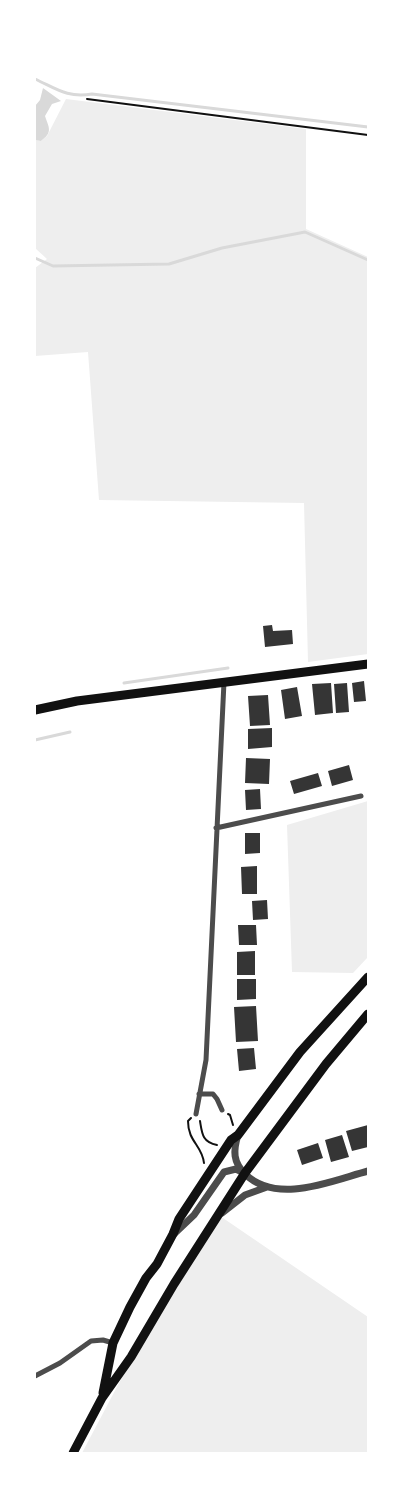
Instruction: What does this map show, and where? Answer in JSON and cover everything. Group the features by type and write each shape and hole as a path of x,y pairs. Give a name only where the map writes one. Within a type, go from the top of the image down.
{"main road":[{"path":"35,710 78,701 368,664"},
{"path":"102,1398 113,1343 146,1278 157,1264 173,1234 178,1220 234,1134 300,1052 368,977"},
{"path":"73,1453 102,1398 131,1357 174,1284 245,1173 326,1064 368,1014"}],"street":[{"path":"196,1114 206,1060 224,682"},
{"path":"216,828 360,796"},
{"path":"199,1094 213,1094 218,1099 222,1110"},
{"path":"234,1134 234,1151 238,1166 253,1180 267,1187 294,1189 368,1171"},
{"path":"173,1234 194,1216 224,1172 236,1169 245,1173"},
{"path":"213,1222 245,1195 267,1187"},
{"path":"35,1376 60,1363 91,1341 103,1340 113,1343"}],"path":[{"path":"87,99 368,135"},
{"path":"204,1180 202,1156 191,1139 188,1128 189,1120 196,1114 201,1123 202,1135 209,1142 219,1145 234,1134 230,1115 222,1110"}],"shaded area":[{"path":"43,88 61,101 52,104 45,116 49,132 41,141 35,140 35,106 40,100"},
{"path":"66,99 306,129 306,229 368,257 368,654 308,662 304,503 99,500 88,352 35,356 35,268 47,259 35,248 35,140 41,141 47,136"},
{"path":"368,801 368,957 353,973 292,972 287,825"},
{"path":"220,1216 368,1317 368,1453 82,1453 119,1383"}],"building":[{"path":"272,625 273,631 292,630 293,644 265,647 263,626"},
{"path":"364,681 366,701 354,702 352,683"},
{"path":"331,683 333,713 315,715 312,684"},
{"path":"347,683 349,712 336,713 334,684"},
{"path":"297,687 302,716 285,719 281,690"},
{"path":"268,695 270,725 250,726 248,696"},
{"path":"272,728 272,747 248,749 248,729"},
{"path":"246,758 270,759 269,784 245,783"},
{"path":"349,765 353,780 332,786 328,771"},
{"path":"318,773 322,786 294,794 290,781"},
{"path":"260,789 261,809 246,810 245,790"},
{"path":"245,833 260,833 260,853 245,854"},
{"path":"257,866 257,894 242,894 241,867"},
{"path":"267,900 268,919 253,920 252,901"},
{"path":"238,925 256,925 257,945 239,945"},
{"path":"255,951 255,975 237,975 237,952"},
{"path":"237,979 256,979 256,999 237,1000"},
{"path":"256,1006 258,1041 236,1042 234,1007"},
{"path":"254,1048 256,1069 239,1071 237,1049"},
{"path":"368,1125 368,1147 352,1151 346,1131"},
{"path":"342,1135 349,1157 331,1162 325,1140"},
{"path":"318,1143 323,1158 302,1165 297,1150"}],"waterway":[{"path":"35,79 69,94 92,94 368,127"},
{"path":"35,258 53,266 169,264 222,248 305,232 368,260"},
{"path":"124,683 228,668"},
{"path":"35,740 70,732"}]}
